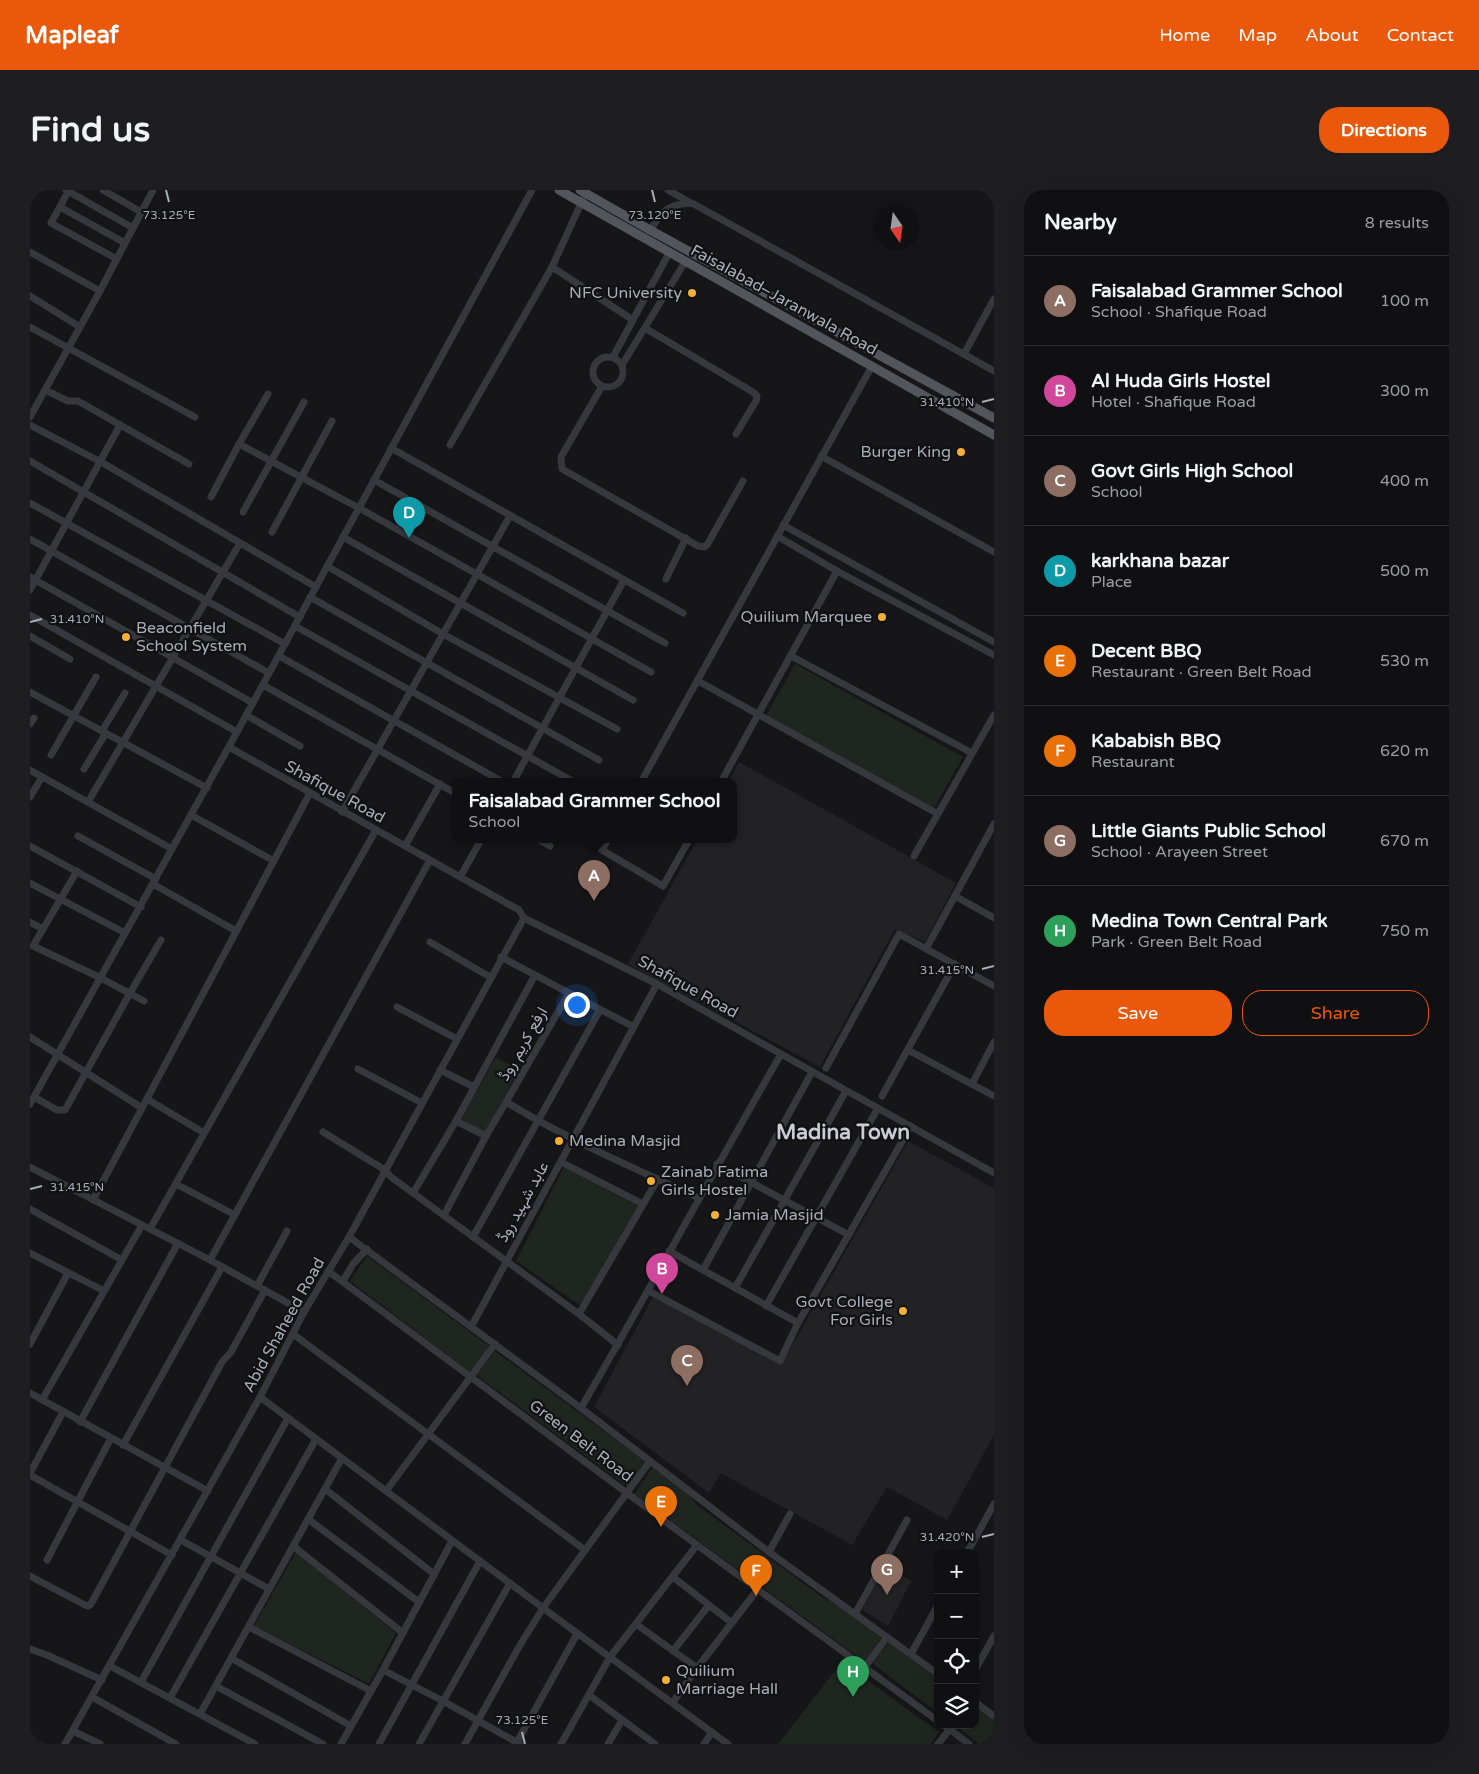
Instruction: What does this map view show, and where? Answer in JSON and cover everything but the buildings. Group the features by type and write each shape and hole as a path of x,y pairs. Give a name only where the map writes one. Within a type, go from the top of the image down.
{"main road":[{"name":"Faisalabad–Jaranwala Road","path":"559,190 994,434"},
{"name":"Faisalabad–Jaranwala Road","path":"585,191 650,230 994,418"},
{"path":"974,423 994,431"}],"street":[{"path":"117,259 51,223 68,190 133,228"},
{"path":"103,190 141,212"},
{"path":"30,417 33,406 45,390 100,291 153,190"},
{"path":"162,940 130,993 66,1110 58,1110 32,1100 99,977 141,907 229,748 532,190"},
{"path":"668,190 994,371"},
{"path":"988,190 994,193"},
{"path":"450,445 552,267 585,191"},
{"path":"650,230 663,211 677,204 692,203"},
{"path":"60,206 125,243"},
{"path":"30,252 100,291"},
{"path":"614,357 669,253"},
{"path":"622,365 685,262"},
{"path":"552,267 633,320"},
{"path":"30,296 80,327"},
{"path":"964,354 994,298"},
{"path":"30,327 195,417"},
{"path":"645,328 757,396 756,401 736,434"},
{"path":"606,356 614,357 622,365 624,372 622,379 617,385 602,386 596,381 593,374 594,366 598,360 606,356"},
{"path":"643,778 872,366"},
{"path":"602,386 561,457 562,469 698,546 704,547 707,545 743,481"},
{"path":"45,390 68,401 78,402 189,464"},
{"path":"211,497 268,394"},
{"path":"243,512 304,402"},
{"path":"272,532 332,421"},
{"path":"30,425 101,462 316,587"},
{"path":"30,590 33,578 52,551 120,425"},
{"path":"239,444 359,508 651,672"},
{"path":"391,448 683,613"},
{"path":"821,456 994,552"},
{"path":"30,461 300,617"},
{"path":"374,480 666,643"},
{"path":"30,503 285,644"},
{"path":"342,812 510,516"},
{"path":"783,525 994,642"},
{"path":"777,536 837,571 994,655"},
{"path":"343,537 633,700"},
{"path":"666,579 686,538"},
{"path":"30,539 269,673"},
{"path":"88,802 240,543"},
{"path":"328,566 443,634 617,729"},
{"path":"723,778 837,571"},
{"path":"33,578 253,703"},
{"path":"515,778 624,580"},
{"path":"310,597 599,760"},
{"path":"30,615 237,732"},
{"path":"295,626 567,778"},
{"path":"30,636 70,659"},
{"path":"278,656 497,778"},
{"path":"791,656 972,753"},
{"path":"51,755 96,678"},
{"path":"698,681 938,814"},
{"path":"263,685 452,791"},
{"path":"30,692 206,788"},
{"path":"84,769 125,693"},
{"path":"246,715 300,746"},
{"path":"914,856 994,715"},
{"name":"Shafique Road","path":"229,748 519,910 524,918 657,984 994,1173"},
{"path":"30,770 172,849"},
{"path":"30,797 42,777"},
{"path":"405,846 440,784"},
{"path":"94,1200 310,794"},
{"path":"191,815 274,861"},
{"path":"926,949 994,824"},
{"path":"150,1229 376,830"},
{"path":"78,836 236,931"},
{"path":"460,877 479,843"},
{"path":"544,843 550,846"},
{"path":"606,843 602,850 663,886 687,843"},
{"path":"30,846 141,907"},
{"path":"210,1260 430,860"},
{"path":"76,871 31,949 99,977 144,1001"},
{"path":"30,883 125,933"},
{"path":"956,896 994,918"},
{"name":"Abid Shaheed Road","path":"65,1744 181,1540 260,1397 304,1312 349,1237 524,918"},
{"path":"30,922 43,929"},
{"path":"826,1068 898,934 994,986"},
{"path":"430,942 490,977"},
{"path":"501,957 634,1027"},
{"path":"882,1096 954,964"},
{"path":"413,1193 456,1121 535,975"},
{"name":"عابد شہید روڈ","path":"471,1327 657,984"},
{"name":"ارفع کریم روڈ","path":"569,993 506,1102 574,1140 699,1198"},
{"path":"396,1006 457,1039"},
{"path":"473,1237 600,1010"},
{"path":"30,1037 142,1108"},
{"path":"972,1084 994,1042"},
{"path":"908,1050 994,1096"},
{"path":"581,1408 649,1291 669,1251 780,1054"},
{"path":"358,1069 422,1103"},
{"path":"440,1070 474,1087"},
{"path":"702,1270 812,1072"},
{"path":"735,1288 846,1091"},
{"path":"147,1099 204,1133"},
{"path":"444,1215 506,1102"},
{"path":"766,1306 878,1108"},
{"path":"456,1121 486,1136"},
{"path":"649,1291 780,1361 798,1323 911,1126"},
{"path":"323,1132 385,1170 413,1193 579,1314 618,1345"},
{"path":"561,1162 643,1204"},
{"path":"718,1164 849,1235"},
{"path":"30,1167 178,1243 304,1312"},
{"path":"579,1314 658,1179"},
{"path":"176,1184 235,1215"},
{"path":"30,1209 122,1260"},
{"path":"42,1400 142,1225"},
{"path":"257,1286 287,1231"},
{"name":"Green Belt Road","path":"349,1237 581,1408 769,1552 934,1671"},
{"path":"80,1422 178,1243"},
{"path":"343,1281 353,1264 367,1249"},
{"path":"669,1251 798,1323"},
{"path":"30,1254 104,1291"},
{"path":"123,1445 222,1267"},
{"name":"Green Belt Road","path":"328,1271 697,1545 934,1717"},
{"path":"30,1344 68,1273"},
{"path":"30,1576 88,1606 222,1362 231,1352 265,1290"},
{"path":"293,1334 585,1550"},
{"path":"386,1491 495,1344"},
{"path":"30,1393 80,1422 208,1490"},
{"path":"260,1397 577,1634 673,1702 728,1744"},
{"path":"62,1412 30,1474 172,1555"},
{"path":"141,1682 288,1418"},
{"path":"47,1560 111,1438"},
{"path":"170,1698 316,1439"},
{"path":"200,1714 342,1458"},
{"path":"465,1744 520,1645 543,1608 650,1461"},
{"path":"325,1489 434,1574"},
{"path":"969,1549 994,1504"},
{"path":"769,1552 790,1514"},
{"path":"308,1519 419,1602"},
{"path":"854,1614 907,1520"},
{"path":"181,1540 270,1589"},
{"path":"341,1744 383,1670 452,1540"},
{"path":"561,1744 610,1657 697,1545"},
{"path":"293,1546 403,1633"},
{"path":"379,1744 480,1561"},
{"path":"673,1577 732,1623"},
{"path":"419,1744 510,1583"},
{"path":"673,1702 758,1589"},
{"path":"673,1651 709,1605"},
{"path":"911,1654 934,1613"},
{"path":"636,1624 697,1668"},
{"path":"249,1626 371,1691"},
{"path":"383,1670 518,1743 577,1634"},
{"path":"865,1667 887,1637"},
{"path":"979,1663 993,1639"},
{"path":"30,1649 102,1680"},
{"path":"231,1658 351,1726"},
{"path":"110,1666 255,1744"},
{"path":"216,1686 324,1744"},
{"path":"589,1695 655,1744"},
{"path":"92,1697 176,1744"},
{"path":"979,1705 994,1716"},
{"path":"608,1744 622,1720"},
{"path":"938,1744 946,1729"},
{"path":"950,1729 969,1744"},
{"path":"73,1731 100,1744"},
{"path":"704,1744 712,1732"}],"shaded area":[{"path":"795,664 963,757 934,808 766,716"},
{"path":"739,762 956,883 925,942 895,929 820,1067 628,964 695,843 737,843 737,778 730,778"},
{"path":"496,1057 519,1070 485,1132 460,1119"},
{"name":"Govt College For Girls","path":"908,1141 994,1188 994,1435 947,1520 887,1487 852,1545 721,1473 709,1493 594,1407 653,1297 781,1365"},
{"path":"564,1167 639,1206 581,1306 516,1261"},
{"path":"367,1256 489,1346 470,1372 350,1281"},
{"path":"495,1351 645,1461 628,1487 476,1375"},
{"path":"653,1467 689,1494 697,1505 822,1597 840,1605 882,1637 865,1662 634,1494"},
{"path":"296,1552 396,1633 369,1684 254,1626"},
{"path":"886,1565 911,1581 888,1626 862,1610"},
{"path":"888,1642 934,1675 934,1710 872,1663"},
{"path":"842,1662 939,1732 931,1744 778,1744"},
{"path":"979,1709 994,1720 994,1744 979,1744 960,1729 979,1729"}],"place":[{"name":"NFC University","path":"692,293"},
{"name":"Burger King","path":"961,452"},
{"name":"karkhana bazar","path":"409,538"},
{"name":"Quilium Marquee","path":"882,617"},
{"name":"Beaconfield School System","path":"126,637"},
{"name":"Faisalabad Grammer School","path":"594,901"},
{"name":"Medina Masjid","path":"559,1141"},
{"name":"Zainab Fatima Girls Hostel","path":"651,1181"},
{"name":"Jamia Masjid","path":"715,1215"},
{"name":"Al Huda Girls Hostel","path":"662,1294"},
{"name":"Govt College For Girls","path":"903,1311"},
{"name":"Govt Girls High School","path":"687,1386"},
{"name":"Decent BBQ","path":"661,1527"},
{"name":"Little Giants Public School","path":"887,1595"},
{"name":"Kababish BBQ","path":"756,1596"},
{"name":"Quilium Marriage Hall","path":"666,1680"},
{"name":"Medina Town Central Park","path":"853,1697"}],"district":[{"name":"Madina Town","path":"843,1132"}]}
